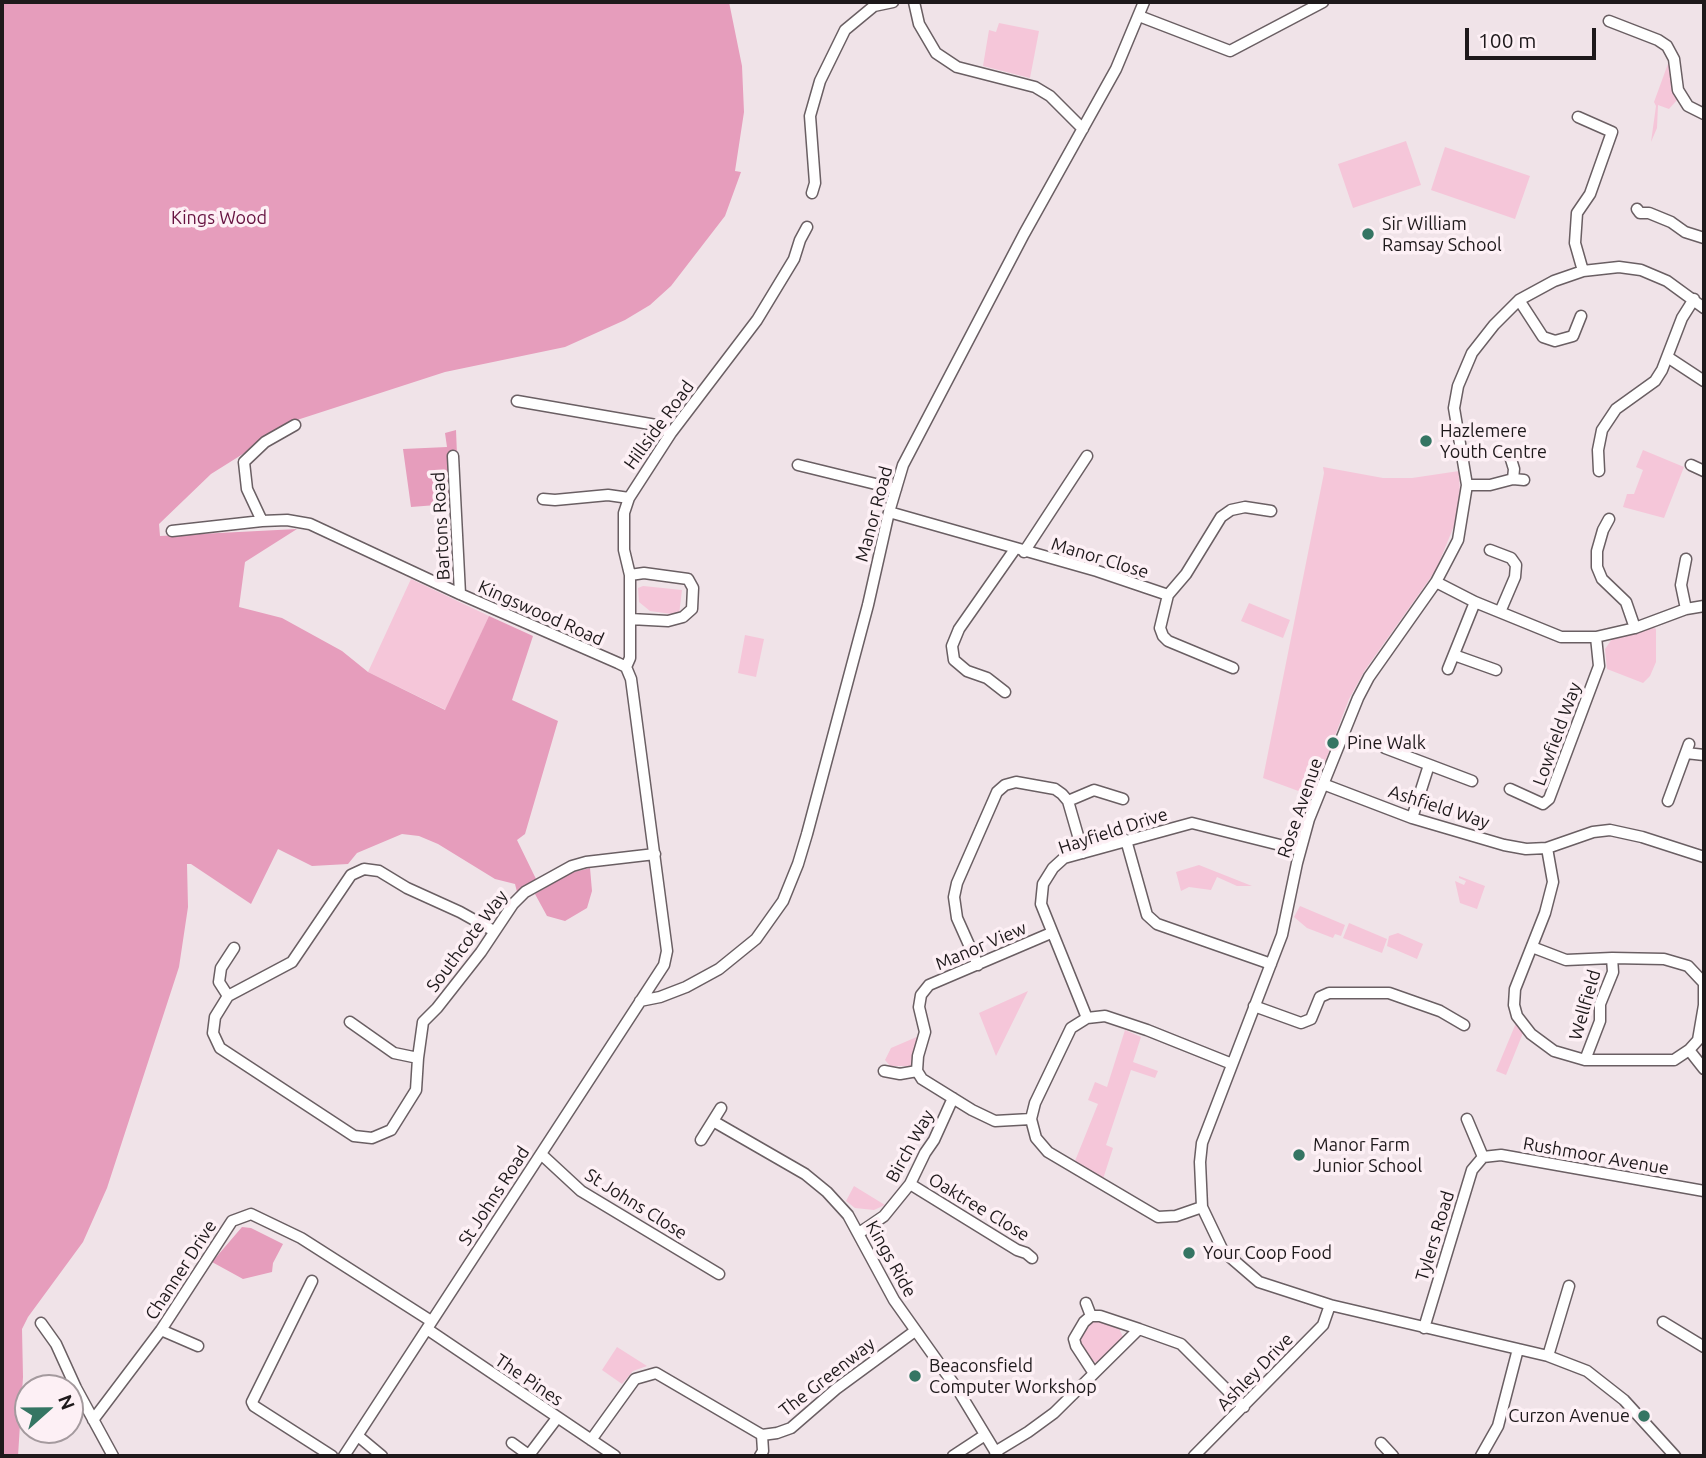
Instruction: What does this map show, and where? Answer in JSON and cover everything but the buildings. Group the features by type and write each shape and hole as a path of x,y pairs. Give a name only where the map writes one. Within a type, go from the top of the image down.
{"street":[{"path":"812,193 815,183 810,116 820,81 845,30 874,6 893,2"},
{"path":"914,2 919,24 936,53 957,67 1035,87 1050,96 1083,129"},
{"name":"Manor Road","path":"640,1001 686,987 719,969 756,939 783,901 798,864 821,783 903,465 1024,234 1116,69 1144,2"},
{"path":"1139,16 1230,51 1323,2"},
{"path":"1609,21 1667,46 1674,59 1678,90 1688,106 1704,114"},
{"path":"1578,117 1612,132 1590,194 1577,213 1575,243 1583,271"},
{"path":"1637,209 1640,213 1649,213 1671,222 1685,232 1704,238"},
{"name":"Hillside Road","path":"626,667 630,658 630,575 624,550 624,513 629,498 671,433 757,320 794,259 807,227"},
{"name":"Rose Avenue","path":"1518,1349 1330,1305 1259,1282 1223,1251 1202,1207 1202,1143 1282,935 1309,819 1358,698 1369,677 1436,582 1458,540 1466,485 1454,408 1458,386 1472,353 1494,324 1520,300 1554,281 1583,271 1619,267 1641,270 1667,281 1704,308"},
{"path":"1599,471 1598,450 1602,430 1616,409 1654,381 1669,358 1682,318 1694,299"},
{"path":"1520,300 1543,337 1555,341 1573,336 1581,316"},
{"path":"1669,358 1704,381"},
{"path":"517,401 656,425 671,433"},
{"path":"262,522 247,489 244,462 265,442 295,425"},
{"path":"1466,485 1490,485 1519,479 1510,456 1500,449"},
{"name":"Bartons Road","path":"453,456 460,594"},
{"name":"Manor Close","path":"1005,692 987,678 967,671 954,660 952,646 959,629 1087,456"},
{"path":"798,465 896,489"},
{"path":"1690,465 1704,471"},
{"path":"543,499 608,495 629,498"},
{"name":"Manor Close","path":"1233,668 1168,641 1163,636 1160,628 1168,594 1186,574 1221,517 1231,510 1245,507 1271,511"},
{"name":"Manor Close","path":"889,512 1168,594"},
{"name":"Kingswood Road","path":"172,531 287,520 310,524 626,667"},
{"path":"1609,520 1597,551 1597,567 1602,579 1626,602 1635,628"},
{"path":"1490,550 1511,558 1516,565 1515,577 1500,612"},
{"path":"1686,559 1681,585 1686,609"},
{"path":"630,575 644,573 688,579 694,588 692,609 683,617 668,621 630,619"},
{"path":"1436,582 1475,602 1561,637 1596,637 1635,628 1686,609 1704,606"},
{"path":"1448,669 1475,602"},
{"name":"Lowfield Way","path":"1510,789 1543,804 1549,799 1599,666 1596,637"},
{"path":"1454,656 1496,670"},
{"path":"626,667 631,679 655,854"},
{"path":"1385,748 1472,781"},
{"path":"1668,800 1687,749 1704,755"},
{"path":"1412,818 1429,765"},
{"path":"978,965 957,918 954,898 957,883 997,792 1005,785 1016,782 1055,789 1068,801 1083,853"},
{"name":"Ashfield Way","path":"1323,784 1412,818 1504,845 1526,849 1547,848"},
{"path":"1068,801 1094,790 1123,799"},
{"name":"Hayfield Drive","path":"1087,1018 1041,904 1043,884 1053,868 1064,858 1192,823 1300,850"},
{"path":"1547,848 1593,832 1610,830 1642,837 1704,857"},
{"path":"1126,840 1147,915 1157,924 1271,964"},
{"name":"Wellfield","path":"1532,947 1566,960 1664,959 1688,966 1704,983 1704,1005 1698,1040 1674,1060 1586,1060 1554,1051 1526,1030 1514,1005 1516,982 1532,947 1553,882 1547,848"},
{"name":"St Johns Road","path":"344,1456 664,965 667,951 655,854"},
{"name":"Southcote Way","path":"228,996 215,1017 213,1033 220,1048 354,1136 372,1138 391,1130 416,1090 423,1023 481,952 513,904 525,892 572,866 655,854"},
{"path":"234,948 221,968 219,982 228,996 292,962 351,875 364,869 379,871 407,888 494,931"},
{"name":"Manor View","path":"917,1071 925,1032 919,1007 921,995 929,985 1051,933"},
{"name":"Wellfield","path":"1586,1060 1600,1021 1600,1004 1613,972 1612,958"},
{"path":"1254,1006 1301,1023 1311,1018 1320,997 1329,993 1389,993 1440,1011 1464,1025"},
{"path":"1202,1207 1176,1216 1158,1217 1048,1152 1035,1138 1031,1119 1035,1103 1071,1028 1087,1018 1105,1016 1232,1064"},
{"path":"350,1022 394,1053 418,1058"},
{"path":"1689,1050 1704,1069"},
{"path":"884,1071 900,1074 917,1071 922,1079 995,1121 1031,1119"},
{"name":"Birch Way","path":"859,1233 884,1216 910,1184 953,1098"},
{"path":"701,1140 721,1108"},
{"path":"1467,1119 1483,1157"},
{"name":"Kings Ride","path":"713,1121 806,1174 848,1215 894,1300 958,1390 996,1454"},
{"name":"St Johns Close","path":"541,1154 581,1191 719,1274"},
{"name":"Rushmoor Avenue","path":"1483,1157 1502,1155 1704,1191"},
{"name":"Tylers Road","path":"1424,1328 1472,1170 1483,1157"},
{"name":"Oaktree Close","path":"910,1184 1032,1258"},
{"name":"Channer Drive","path":"93,1420 161,1330 232,1221 251,1214 301,1238 429,1325"},
{"path":"312,1281 252,1402 254,1406 332,1456"},
{"path":"1548,1356 1569,1286"},
{"path":"1086,1303 1091,1316"},
{"name":"Ashley Drive","path":"1194,1456 1324,1325 1330,1305"},
{"path":"1093,1372 1074,1339 1084,1322 1091,1316 1100,1316 1181,1344 1244,1407"},
{"path":"1663,1322 1704,1347"},
{"path":"41,1323 56,1344 113,1456"},
{"name":"The Pines","path":"429,1325 557,1418 615,1456"},
{"path":"996,1454 1054,1413 1139,1329"},
{"path":"161,1330 198,1346"},
{"name":"The Greenway","path":"762,1434 791,1428 836,1389 915,1331"},
{"path":"1481,1456 1498,1426 1518,1349 1548,1356 1587,1371 1624,1400 1675,1456"},
{"path":"592,1440 635,1379 656,1373 762,1434 763,1451 760,1456"},
{"path":"512,1443 529,1456 557,1418"},
{"path":"953,1456 985,1435"},
{"path":"358,1436 382,1456"},
{"path":"1381,1443 1392,1456"}],"shaded area":[{"path":"999,23 1039,31 1030,78 983,66 989,30 996,32"},
{"path":"1669,61 1677,100 1669,109 1658,105 1657,128 1651,142 1656,106 1654,102"},
{"path":"1406,141 1421,185 1353,208 1338,164"},
{"path":"1445,147 1530,176 1515,219 1431,190"},
{"path":"1643,450 1684,467 1664,518 1623,507 1627,494 1634,494 1643,470 1636,467"},
{"path":"1323,467 1383,478 1412,478 1459,471 1460,494 1456,521 1436,570 1365,670 1349,699 1312,796 1263,778 1324,473"},
{"path":"411,579 489,616 446,710 368,672"},
{"path":"643,586 682,590 679,615 650,611 639,602 638,588"},
{"path":"1249,603 1290,620 1283,638 1241,621"},
{"path":"1653,627 1656,629 1656,662 1650,676 1643,683 1607,669 1605,649 1612,639"},
{"path":"745,635 764,639 756,677 738,673"},
{"path":"1199,865 1252,886 1237,886 1217,877 1211,890 1189,887 1181,891 1176,872"},
{"path":"1459,876 1485,886 1477,909 1460,903 1455,881 1464,885 1466,881"},
{"path":"1300,906 1345,925 1341,936 1335,934 1333,938 1307,928 1294,917"},
{"path":"1349,923 1387,939 1382,953 1343,938"},
{"path":"1398,933 1423,944 1417,959 1387,946 1389,936"},
{"path":"1028,991 996,1056 979,1013"},
{"path":"1516,1023 1523,1033 1506,1075 1496,1071"},
{"path":"1125,1030 1141,1037 1133,1062 1158,1071 1155,1078 1131,1070 1106,1145 1113,1148 1103,1179 1075,1161 1098,1104 1088,1100 1095,1082 1107,1087"},
{"path":"919,1036 912,1066 890,1066 885,1060 891,1048"},
{"path":"854,1186 885,1205 874,1210 855,1208 846,1201"},
{"path":"1099,1319 1118,1326 1123,1337 1098,1363 1090,1361 1078,1344 1079,1336 1087,1323"},
{"path":"617,1347 647,1366 633,1371 622,1384 602,1370"}],"green space":[{"name":"Kings Wood","path":"2,2 729,2 742,66 744,112 735,171 741,172 725,216 671,286 650,305 625,320 565,347 445,372 297,420 211,474 159,524 160,536 297,529 245,562 239,607 282,618 342,651 368,672 445,710 489,616 533,636 512,700 558,721 525,834 517,840 536,879 517,892 515,884 495,879 438,844 419,836 402,834 357,853 348,864 312,866 278,849 251,904 191,864 187,864 188,907 179,967 107,1188 83,1242 22,1329 23,1374 14,1374 14,1444 19,1444 18,1456 2,1456"},
{"path":"456,430 458,480 449,483 449,504 411,507 403,449 447,447 445,433"},
{"path":"590,868 592,891 587,908 565,921 547,916 535,894 570,873"},
{"path":"242,1227 251,1228 283,1244 273,1263 272,1272 243,1279 212,1262"}],"place":[{"name":"Sir William Ramsay School","path":"1368,234"},
{"name":"Hazlemere Youth Centre","path":"1426,441"},
{"name":"Pine Walk","path":"1333,743"},
{"name":"Manor Farm Junior School","path":"1299,1155"},
{"name":"Your Coop Food","path":"1189,1253"},
{"name":"Beaconsfield Computer Workshop","path":"915,1376"},
{"name":"Curzon Avenue","path":"1644,1416"}]}
